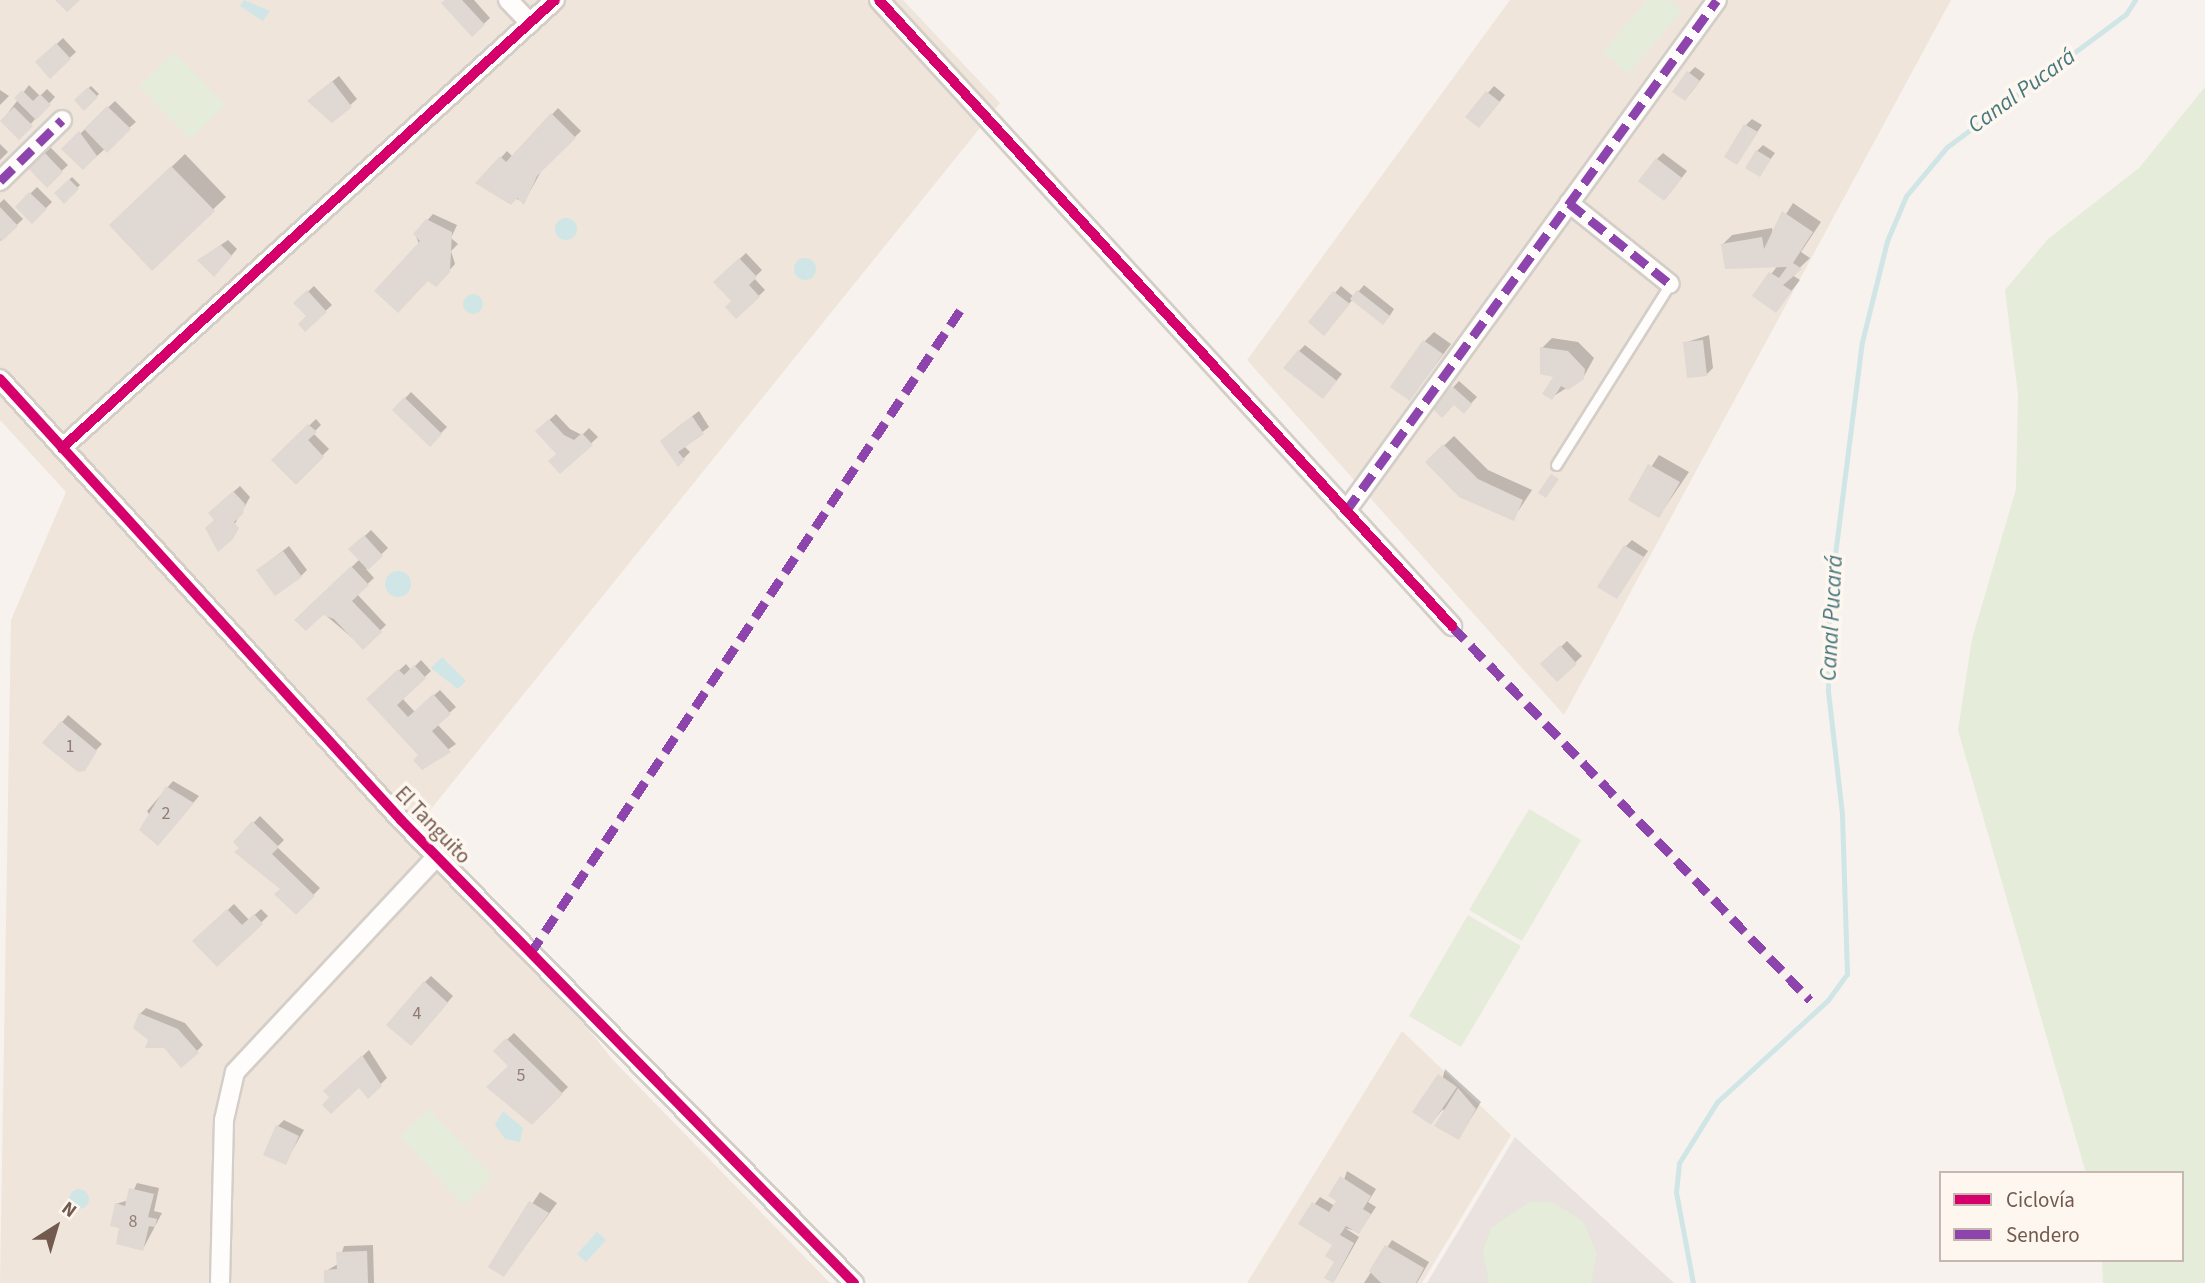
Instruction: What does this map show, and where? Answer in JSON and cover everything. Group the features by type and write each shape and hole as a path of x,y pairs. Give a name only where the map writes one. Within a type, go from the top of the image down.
{"street":[{"path":"508,0 530,23"},
{"path":"62,448 555,0"},
{"path":"879,0 1452,626"},
{"path":"1346,511 1717,0"},
{"path":"0,181 62,120"},
{"path":"1569,203 1671,284"},
{"name":"El Tanguito","path":"0,379 436,857 854,1283"},
{"path":"220,1283 224,1119 235,1072 436,857"}],"lane":[{"path":"1556,465 1671,284"}],"shaded area":[{"path":"0,0 903,0 1000,103 423,819 612,1059 830,1283 0,1283 11,620 66,492 0,420"},
{"path":"244,0 270,11 263,21 240,6"},
{"path":"1510,0 1951,0 1564,715 1247,360"},
{"path":"566,218 576,225 577,229 570,239 566,240 556,233 555,229 562,219"},
{"path":"805,258 813,261 816,269 813,277 805,280 797,277 794,269 797,261"},
{"path":"473,294 480,297 483,304 480,311 473,314 466,311 463,304 466,297"},
{"path":"398,571 407,575 411,584 407,593 398,597 389,593 385,584 389,575"},
{"path":"442,657 466,681 458,689 431,668"},
{"path":"1402,1031 1511,1135 1422,1283 1247,1283"},
{"path":"503,1111 523,1128 520,1142 505,1139 495,1125"},
{"path":"1515,1137 1674,1283 1427,1283"},
{"path":"79,1189 86,1192 89,1199 86,1206 79,1209 72,1206 69,1199 72,1192"},
{"path":"597,1232 606,1240 586,1262 577,1254"}],"green space":[{"path":"1647,0 1670,0 1682,11 1628,74 1603,52"},
{"path":"174,53 225,105 190,139 139,86"},
{"path":"2205,87 2205,1283 2103,1283 2102,1262 2184,1262 2184,1171 2085,1171 1958,730 1972,639 2016,489 2018,395 2005,290 2048,239 2139,168"},
{"path":"1529,809 1581,840 1522,941 1469,910"},
{"path":"1468,915 1521,946 1461,1047 1409,1016"},
{"path":"429,1109 493,1177 463,1205 400,1136"},
{"path":"1529,1202 1553,1202 1583,1221 1597,1253 1591,1283 1489,1283 1483,1251 1491,1228"}],"building":[{"path":"55,0 80,0 67,12"},
{"path":"445,0 462,0 485,25 472,37 441,3"},
{"path":"56,43 71,59 50,79 35,62"},
{"path":"1687,71 1700,81 1685,101 1672,92"},
{"path":"332,81 352,107 332,123 307,101"},
{"path":"88,87 98,97 84,111 74,100"},
{"path":"22,90 33,101 40,94 51,105 36,120 14,98"},
{"path":"1486,91 1500,102 1479,128 1465,117"},
{"path":"107,106 131,129 107,153 84,129"},
{"path":"14,107 33,126 19,140 0,121"},
{"path":"551,113 576,138 537,176 524,205 517,198 511,205 475,183 500,156 506,162"},
{"path":"1744,124 1758,132 1737,165 1724,157"},
{"path":"79,131 97,156 83,170 61,149"},
{"path":"42,150 63,172 47,188 26,166"},
{"path":"1756,150 1771,159 1760,177 1745,168"},
{"path":"1656,158 1682,178 1664,201 1638,181"},
{"path":"171,166 215,211 152,271 109,225"},
{"path":"69,179 79,189 64,204 54,193"},
{"path":"29,192 47,209 32,224 15,207"},
{"path":"0,207 18,226 2,241 0,239"},
{"path":"1782,211 1813,232 1793,263 1802,269 1783,285 1792,291 1776,313 1752,296 1769,272 1779,278 1787,267 1725,269 1721,244 1762,237 1764,249"},
{"path":"426,219 452,232 450,272 436,287 428,281 398,313 374,291 420,241 413,234"},
{"path":"221,245 232,256 214,277 197,260"},
{"path":"739,258 757,277 749,285 760,297 736,319 725,307 731,301 713,282"},
{"path":"307,290 327,312 305,332 298,324 306,316 293,303"},
{"path":"1357,290 1390,316 1383,325 1350,299"},
{"path":"1333,291 1350,304 1324,336 1308,322"},
{"path":"1423,340 1443,354 1410,401 1390,387"},
{"path":"1703,340 1707,376 1687,378 1683,342"},
{"path":"1540,347 1568,351 1585,369 1584,379 1568,390 1561,386 1552,400 1542,394 1553,377 1540,374"},
{"path":"1298,350 1337,381 1323,399 1283,368"},
{"path":"1452,386 1472,404 1464,414 1454,405 1442,418 1432,408"},
{"path":"404,397 442,434 430,447 392,410"},
{"path":"692,416 704,434 678,452 685,460 678,467 660,441"},
{"path":"549,419 564,435 574,440 582,433 593,445 560,474 548,461 556,454 535,431"},
{"path":"308,424 317,432 308,440 324,457 296,485 271,460"},
{"path":"1443,444 1478,479 1523,500 1514,521 1459,497 1425,462"},
{"path":"1648,464 1680,482 1659,518 1628,500"},
{"path":"1551,474 1559,479 1546,498 1538,493"},
{"path":"233,491 245,504 243,514 234,522 239,528 233,539 218,552 205,528 214,520 208,513"},
{"path":"364,535 383,556 368,570 348,549"},
{"path":"1624,545 1644,557 1617,599 1597,587"},
{"path":"283,551 302,577 275,596 256,570"},
{"path":"351,566 369,585 352,601 382,632 363,650 334,619 323,615 306,631 294,620"},
{"path":"1560,645 1577,664 1557,682 1540,664"},
{"path":"414,665 426,678 397,705 408,717 433,694 451,714 432,731 451,752 422,770 413,760 418,755 366,699 398,669 404,675"},
{"path":"61,721 97,751 85,771 78,772 42,743"},
{"path":"166,786 194,803 158,846 139,830"},
{"path":"252,821 279,847 272,854 315,896 296,915 274,894 280,889 234,852 239,848 233,842"},
{"path":"227,909 242,925 254,914 263,924 217,967 192,941"},
{"path":"424,981 448,1003 411,1046 386,1025"},
{"path":"139,1013 178,1029 199,1053 181,1068 164,1048 145,1048 148,1040 133,1028"},
{"path":"506,1038 563,1094 532,1125 486,1087 508,1066 493,1051"},
{"path":"362,1055 382,1086 368,1099 359,1088 331,1114 322,1105 329,1097 323,1091"},
{"path":"1438,1074 1457,1087 1431,1125 1412,1112"},
{"path":"1458,1088 1476,1109 1459,1140 1434,1126"},
{"path":"276,1125 299,1136 286,1165 263,1155"},
{"path":"1340,1176 1371,1196 1363,1209 1371,1214 1359,1234 1346,1226 1340,1235 1354,1243 1333,1283 1324,1278 1334,1262 1325,1256 1332,1245 1298,1224 1312,1202 1329,1212 1336,1201 1328,1196"},
{"path":"129,1188 154,1194 148,1217 157,1219 155,1227 149,1226 143,1251 116,1244 119,1228 110,1226 115,1203 125,1206"},
{"path":"529,1201 549,1213 504,1277 488,1267"},
{"path":"1385,1245 1424,1268 1416,1283 1381,1283 1369,1271"},
{"path":"367,1251 368,1283 324,1283 324,1270 337,1269 336,1252"}],"waterway":[{"name":"Canal Pucará","path":"1693,1283 1676,1192 1679,1163 1717,1102 1828,1000 1847,974 1842,814 1828,692 1829,602 1862,342 1887,241 1906,196 1947,147 2126,14 2135,0"}],"marked path":[{"path":"1346,511 1717,0"},
{"path":"0,181 62,120"},
{"path":"1569,203 1670,284"},
{"path":"530,954 961,309"},
{"path":"1452,626 1810,1000"}],"cycle path":[{"path":"62,448 555,0"},
{"path":"879,0 1452,626"},
{"path":"0,379 401,820 854,1283"}]}
